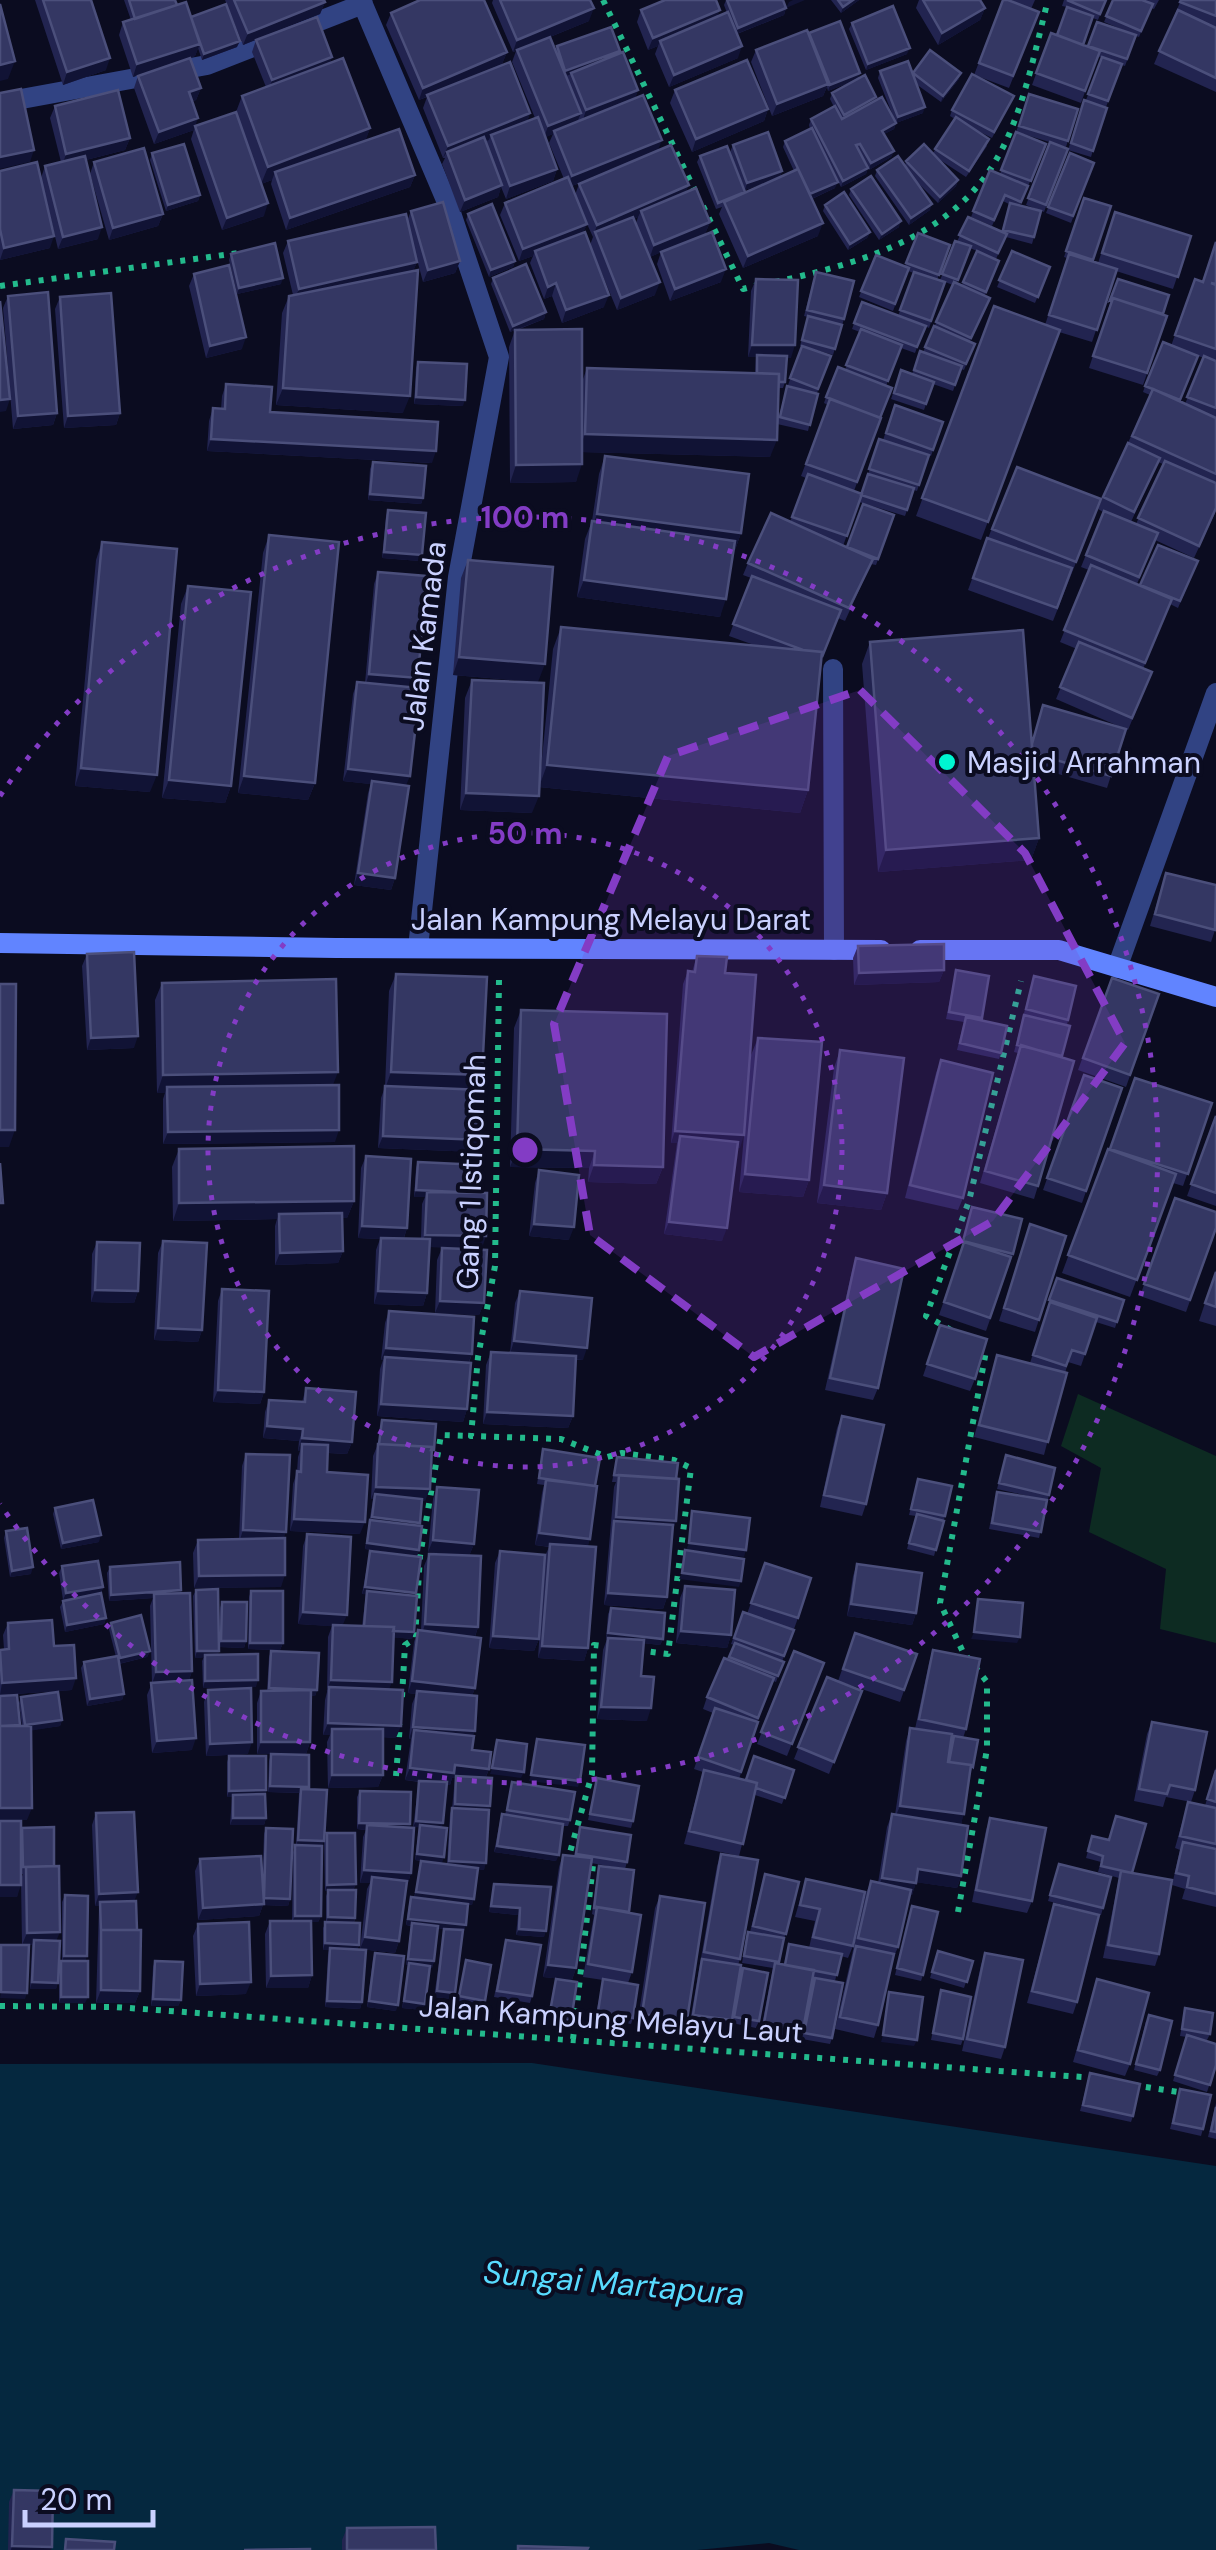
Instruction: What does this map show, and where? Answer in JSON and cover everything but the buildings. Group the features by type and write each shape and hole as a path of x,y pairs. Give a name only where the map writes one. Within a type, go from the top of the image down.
{"main road":[{"name":"Jalan Kampung Melayu Darat","path":"0,943 1059,950 1216,997"}],"street":[{"path":"0,103 208,66 362,2"},
{"name":"Jalan Kamada","path":"362,2 449,207 499,357 458,578 418,948"},
{"path":"832,670 834,950"},
{"path":"1117,968 1216,693"}],"path":[{"path":"604,0 742,289 847,266 900,245 964,201 996,160 1028,80 1048,0"},
{"path":"0,286 242,252"},
{"name":"Gang 1 Istiqomah","path":"471,1436 478,1357 495,1266 499,948"},
{"path":"956,1334 926,1316 969,1200 1028,950"},
{"path":"958,1912 987,1749 987,1682 963,1652 940,1604 986,1351 971,1342"},
{"path":"402,1701 405,1645 415,1638 420,1556 441,1435 561,1439 607,1457 622,1453 674,1460 692,1468 668,1654 631,1649"},
{"path":"574,2039 593,1865 567,1862 592,1774 594,1645 613,1647"},
{"path":"396,1776 400,1720"},
{"name":"Jalan Kampung Melayu Laut","path":"0,2006 115,2007 1071,2074 1108,2080"},
{"path":"1126,2083 1198,2096"}],"highlighted area":[{"path":"860,690 1025,853 1125,1043 993,1221 754,1357 590,1235 554,1024 668,756"}],"green space":[{"path":"1078,1394 1216,1456 1216,1643 1160,1629 1166,1569 1089,1532 1101,1468 1061,1446"}],"water":[{"name":"Sungai Martapura","path":"532,2063 1216,2166 1216,2550 799,2550 769,2543 697,2550 0,2550 0,2064"}],"place":[{"name":"Masjid Arrahman","path":"947,762"}]}
